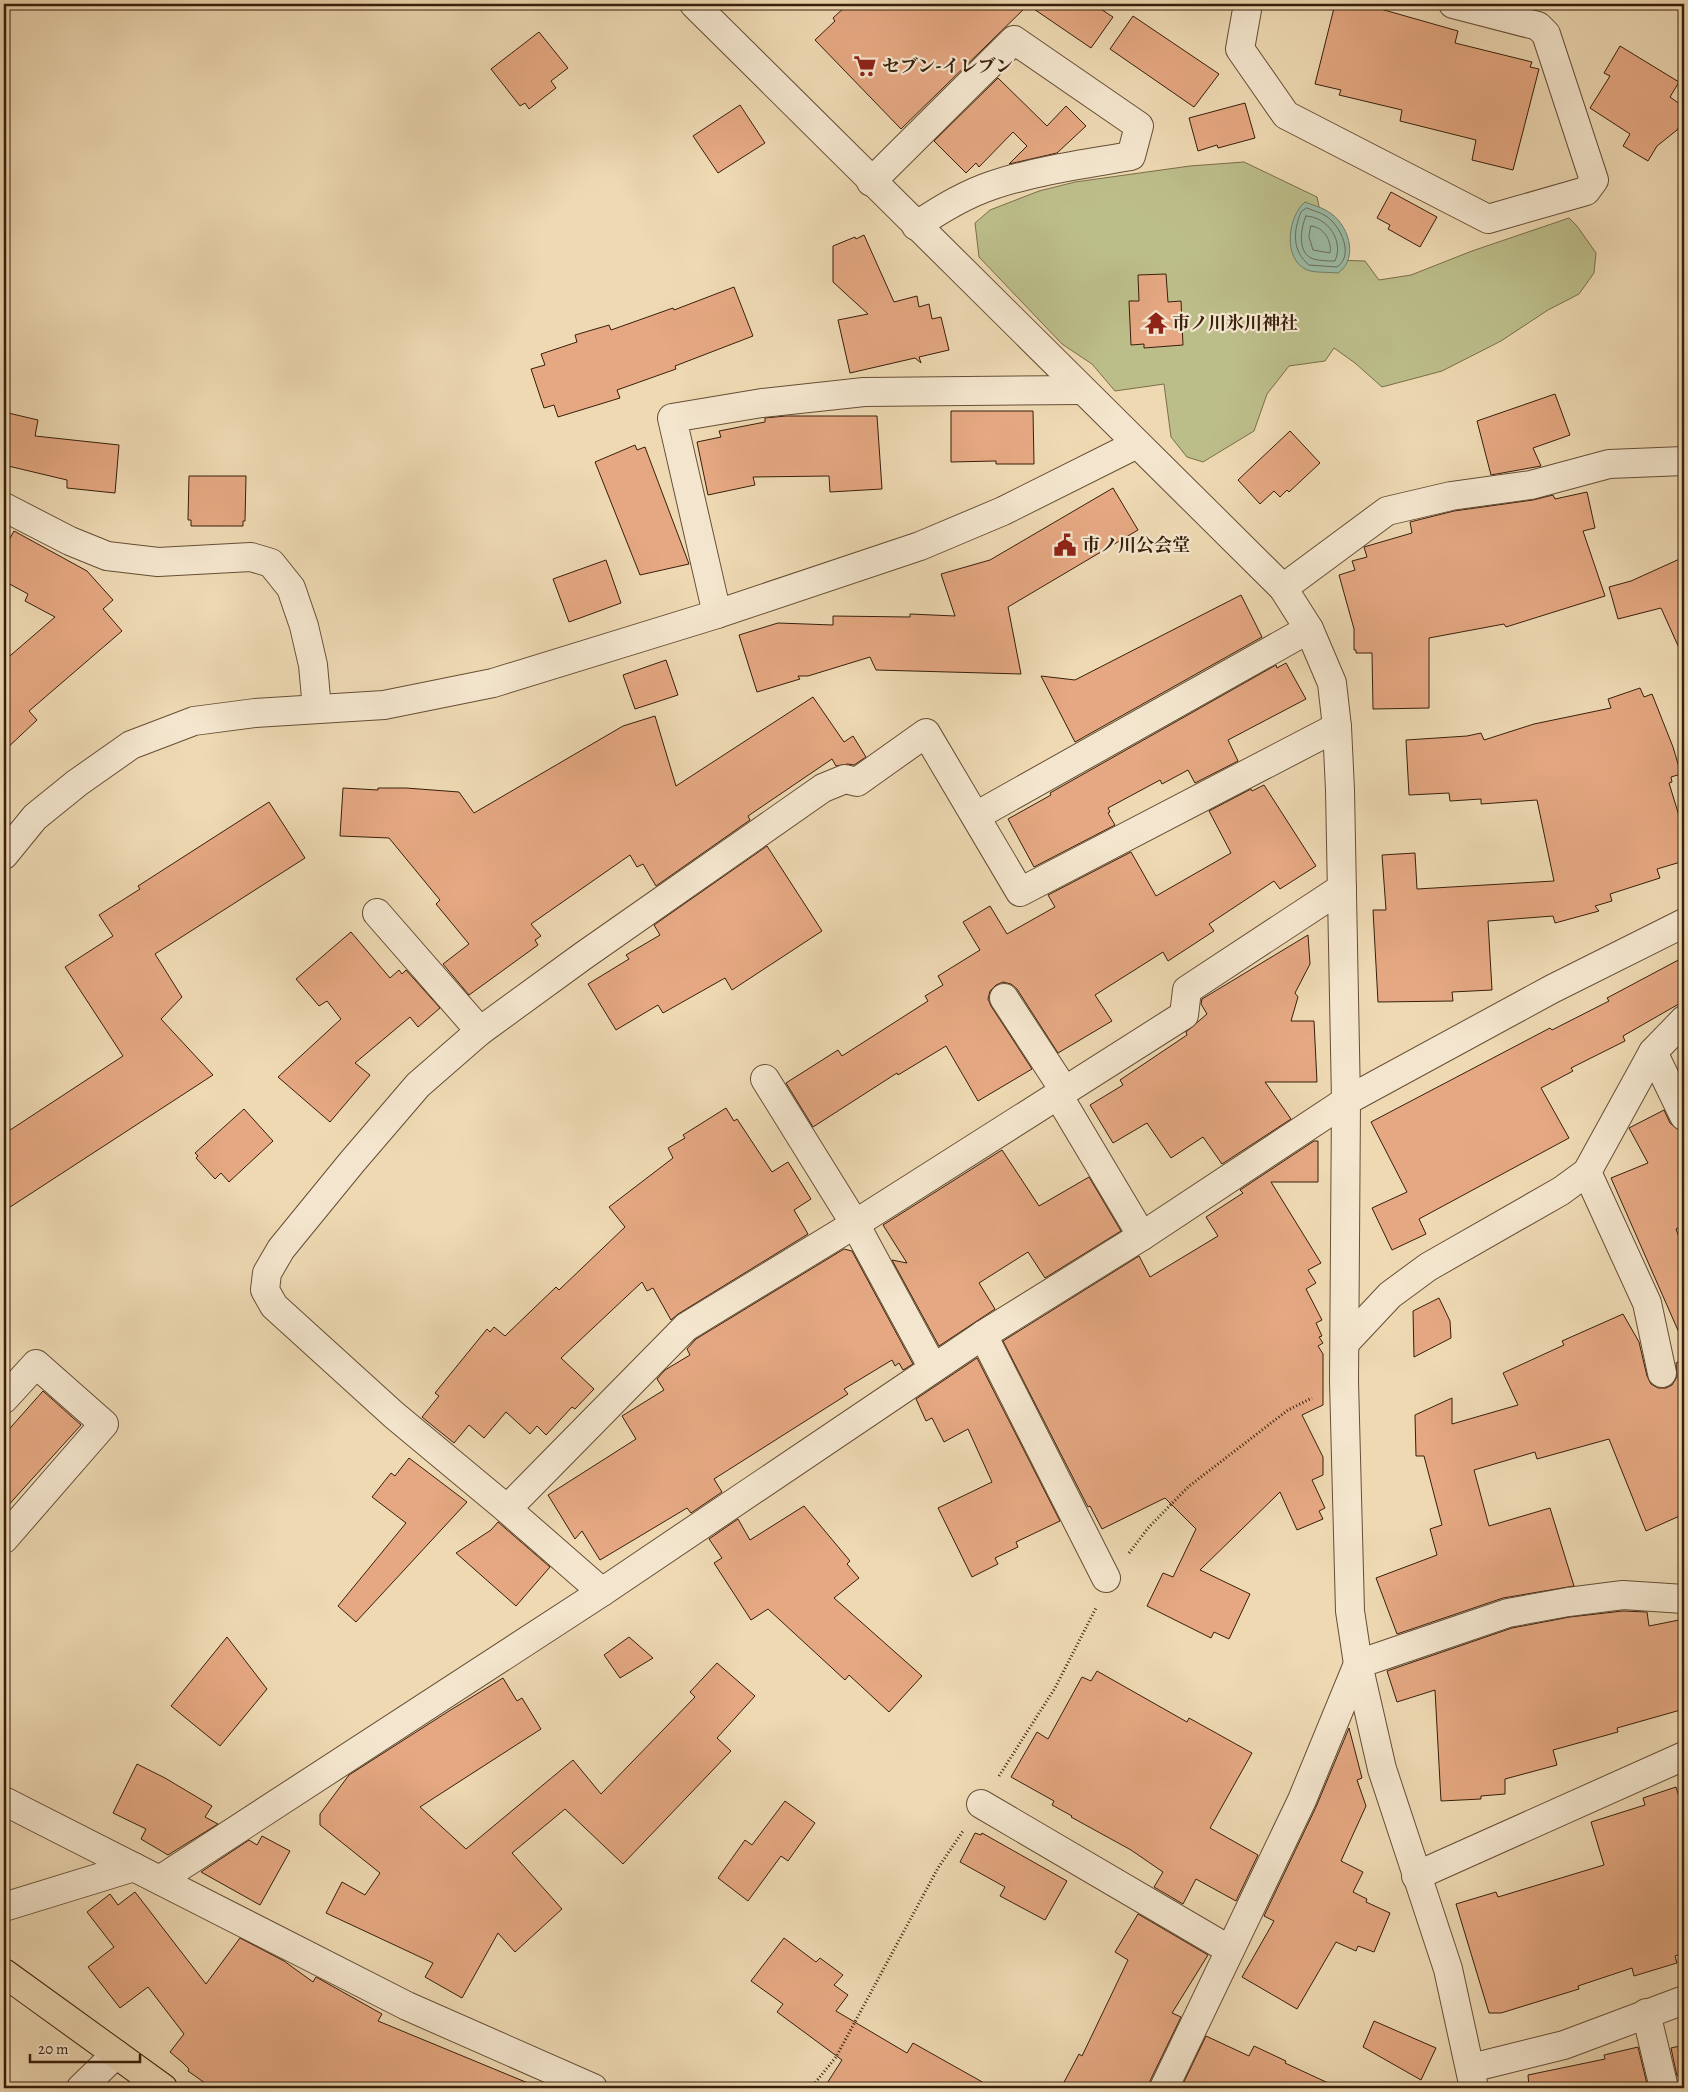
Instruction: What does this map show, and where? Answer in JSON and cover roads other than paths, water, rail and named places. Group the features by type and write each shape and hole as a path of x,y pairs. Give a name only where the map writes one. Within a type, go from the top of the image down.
{"main road":[{"path":"4,1973 163,2088"}],"street":[{"path":"694,4 871,182 1283,588 1308,630 1332,683 1338,727 1346,1101 1344,1381 1350,1611 1358,1664 1382,1769 1448,1969 1473,2078 1684,2000"},
{"path":"1248,4 1240,50 1286,116 1488,218 1586,191 1594,180 1546,34 1538,26 1453,4"},
{"path":"871,182 1014,40 1139,126 1131,156 1046,171 992,185 937,211 916,226"},
{"path":"717,614 672,418 762,403 864,392 1081,390"},
{"path":"4,855 35,818 77,783 131,745 194,721 255,713 384,704 493,683 717,614 920,546 1003,511 1136,444"},
{"path":"1283,588 1388,511 1451,496 1531,485 1609,464 1684,461"},
{"path":"4,507 70,541 107,556 158,562 251,557 271,563 291,588 304,626 313,665 317,709"},
{"path":"976,816 1308,630"},
{"path":"602,1592 507,1509 394,1415 274,1306 265,1290 267,1273 281,1249 352,1162 418,1085 480,1031 583,956 823,788 845,779 857,782 926,733 1020,892 1338,727"},
{"path":"507,1509 686,1327 855,1224 1184,1015 1187,990 1342,888"},
{"path":"377,913 480,1031"},
{"path":"161,1880 602,1592 983,1335 1142,1236 1346,1101 1552,988 1684,923"},
{"path":"1004,998 1061,1093 1142,1236"},
{"path":"1345,1343 1390,1295 1428,1267 1561,1191 1587,1172 1653,1052 1684,1020"},
{"path":"1653,1052 1684,1116"},
{"path":"765,1079 855,1224 934,1368"},
{"path":"1587,1172 1647,1303 1662,1373"},
{"path":"983,1335 1106,1578"},
{"path":"4,1399 36,1364 104,1424 4,1539"},
{"path":"1164,2088 1302,1800 1358,1664 1508,1613 1568,1602 1623,1595 1684,1599"},
{"path":"1416,1876 1684,1756"},
{"path":"4,1801 407,2006 593,2088"},
{"path":"982,1804 1230,1950"},
{"path":"4,1907 134,1867"},
{"path":"1646,2013 1664,2088"},
{"path":"81,2088 116,2054"}],"water":[{"path":"1305,202 1327,211 1341,223 1346,231 1349,240 1349,259 1338,273 1307,270 1294,257 1290,237 1292,227 1299,208"}],"place":[{"name":"セブン-イレブン","path":"865,66"},
{"name":"市ノ川氷川神社","path":"1156,323"},
{"name":"市ノ川公会堂","path":"1065,545"}]}
